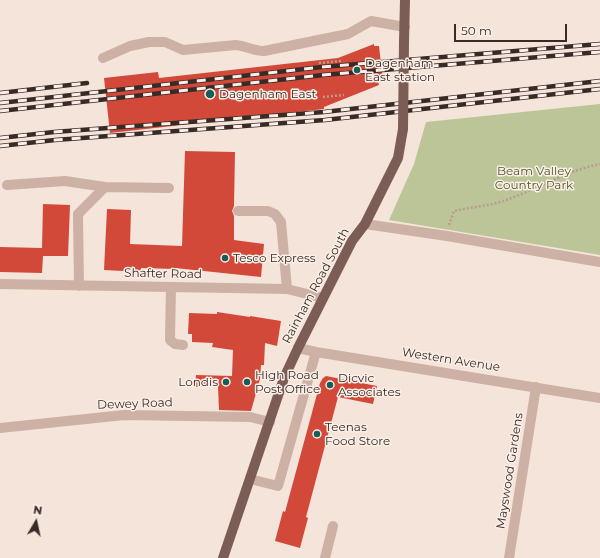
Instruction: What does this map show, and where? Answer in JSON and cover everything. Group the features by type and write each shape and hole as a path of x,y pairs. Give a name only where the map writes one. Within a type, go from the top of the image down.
{"main road":[{"name":"Rainham Road South","path":"222,558 284,378 352,241 365,224 398,158 403,129 405,0"}],"street":[{"path":"103,58 130,46 149,42 165,42 184,50 236,45 250,50 264,51 348,34 371,21 405,27"},
{"path":"7,185 65,181 104,187 169,188"},
{"path":"79,286 78,214 104,187"},
{"path":"238,211 268,211 275,214 281,222 287,289"},
{"path":"365,224 447,236 600,262"},
{"name":"Shafter Road","path":"0,284 287,289 323,298"},
{"path":"171,287 170,340 175,344 183,345"},
{"name":"Western Avenue","path":"298,348 600,398"},
{"path":"250,479 278,486 316,352"},
{"name":"Mayswood Gardens","path":"509,558 536,387"},
{"name":"Dewey Road","path":"0,428 124,415 250,417 270,422"},
{"path":"325,558 333,526"}],"path":[{"path":"319,63 341,61"},
{"path":"323,97 344,95"},
{"path":"447,236 450,220 454,210 504,201 554,179 586,167 600,164"}],"green space":[{"name":"Beam Valley Country Park","path":"600,104 600,255 389,220 414,164 426,122"}],"building":[{"path":"374,44 374,46 379,46 383,81 378,81 379,85 324,107 324,109 110,133 104,78 158,72 159,78 338,58"},
{"path":"185,151 235,152 234,206 232,211 234,216 234,240 264,244 261,277 175,268 141,268 141,272 104,270 107,209 131,210 130,244 182,246"},
{"path":"43,204 70,205 68,256 43,256 42,273 0,272 0,247 42,248"},
{"path":"217,312 281,321 277,346 265,343 264,365 261,365 260,379 251,411 219,410 218,387 195,387 196,375 232,376 233,350 212,347 213,343 192,342 192,334 188,334 189,313 217,314"},
{"path":"326,376 377,386 373,404 338,397 306,517 308,518 300,548 275,541 283,511 285,512 320,383"}],"railway":[{"path":"0,103 322,67 600,44"},
{"path":"0,111 323,75 600,52"},
{"path":"0,138 54,132 324,112 600,81"},
{"path":"0,93 87,83"},
{"path":"0,146 55,140 325,120 600,89"}],"place":[{"name":"Dagenham East station","path":"357,70"},
{"name":"Dagenham East","path":"210,94"},
{"name":"Tesco Express","path":"225,258"},
{"name":"Londis","path":"226,382"},
{"name":"High Road Post Office","path":"247,382"},
{"name":"Dicvic Associates","path":"330,385"},
{"name":"Teenas Food Store","path":"317,434"}]}
